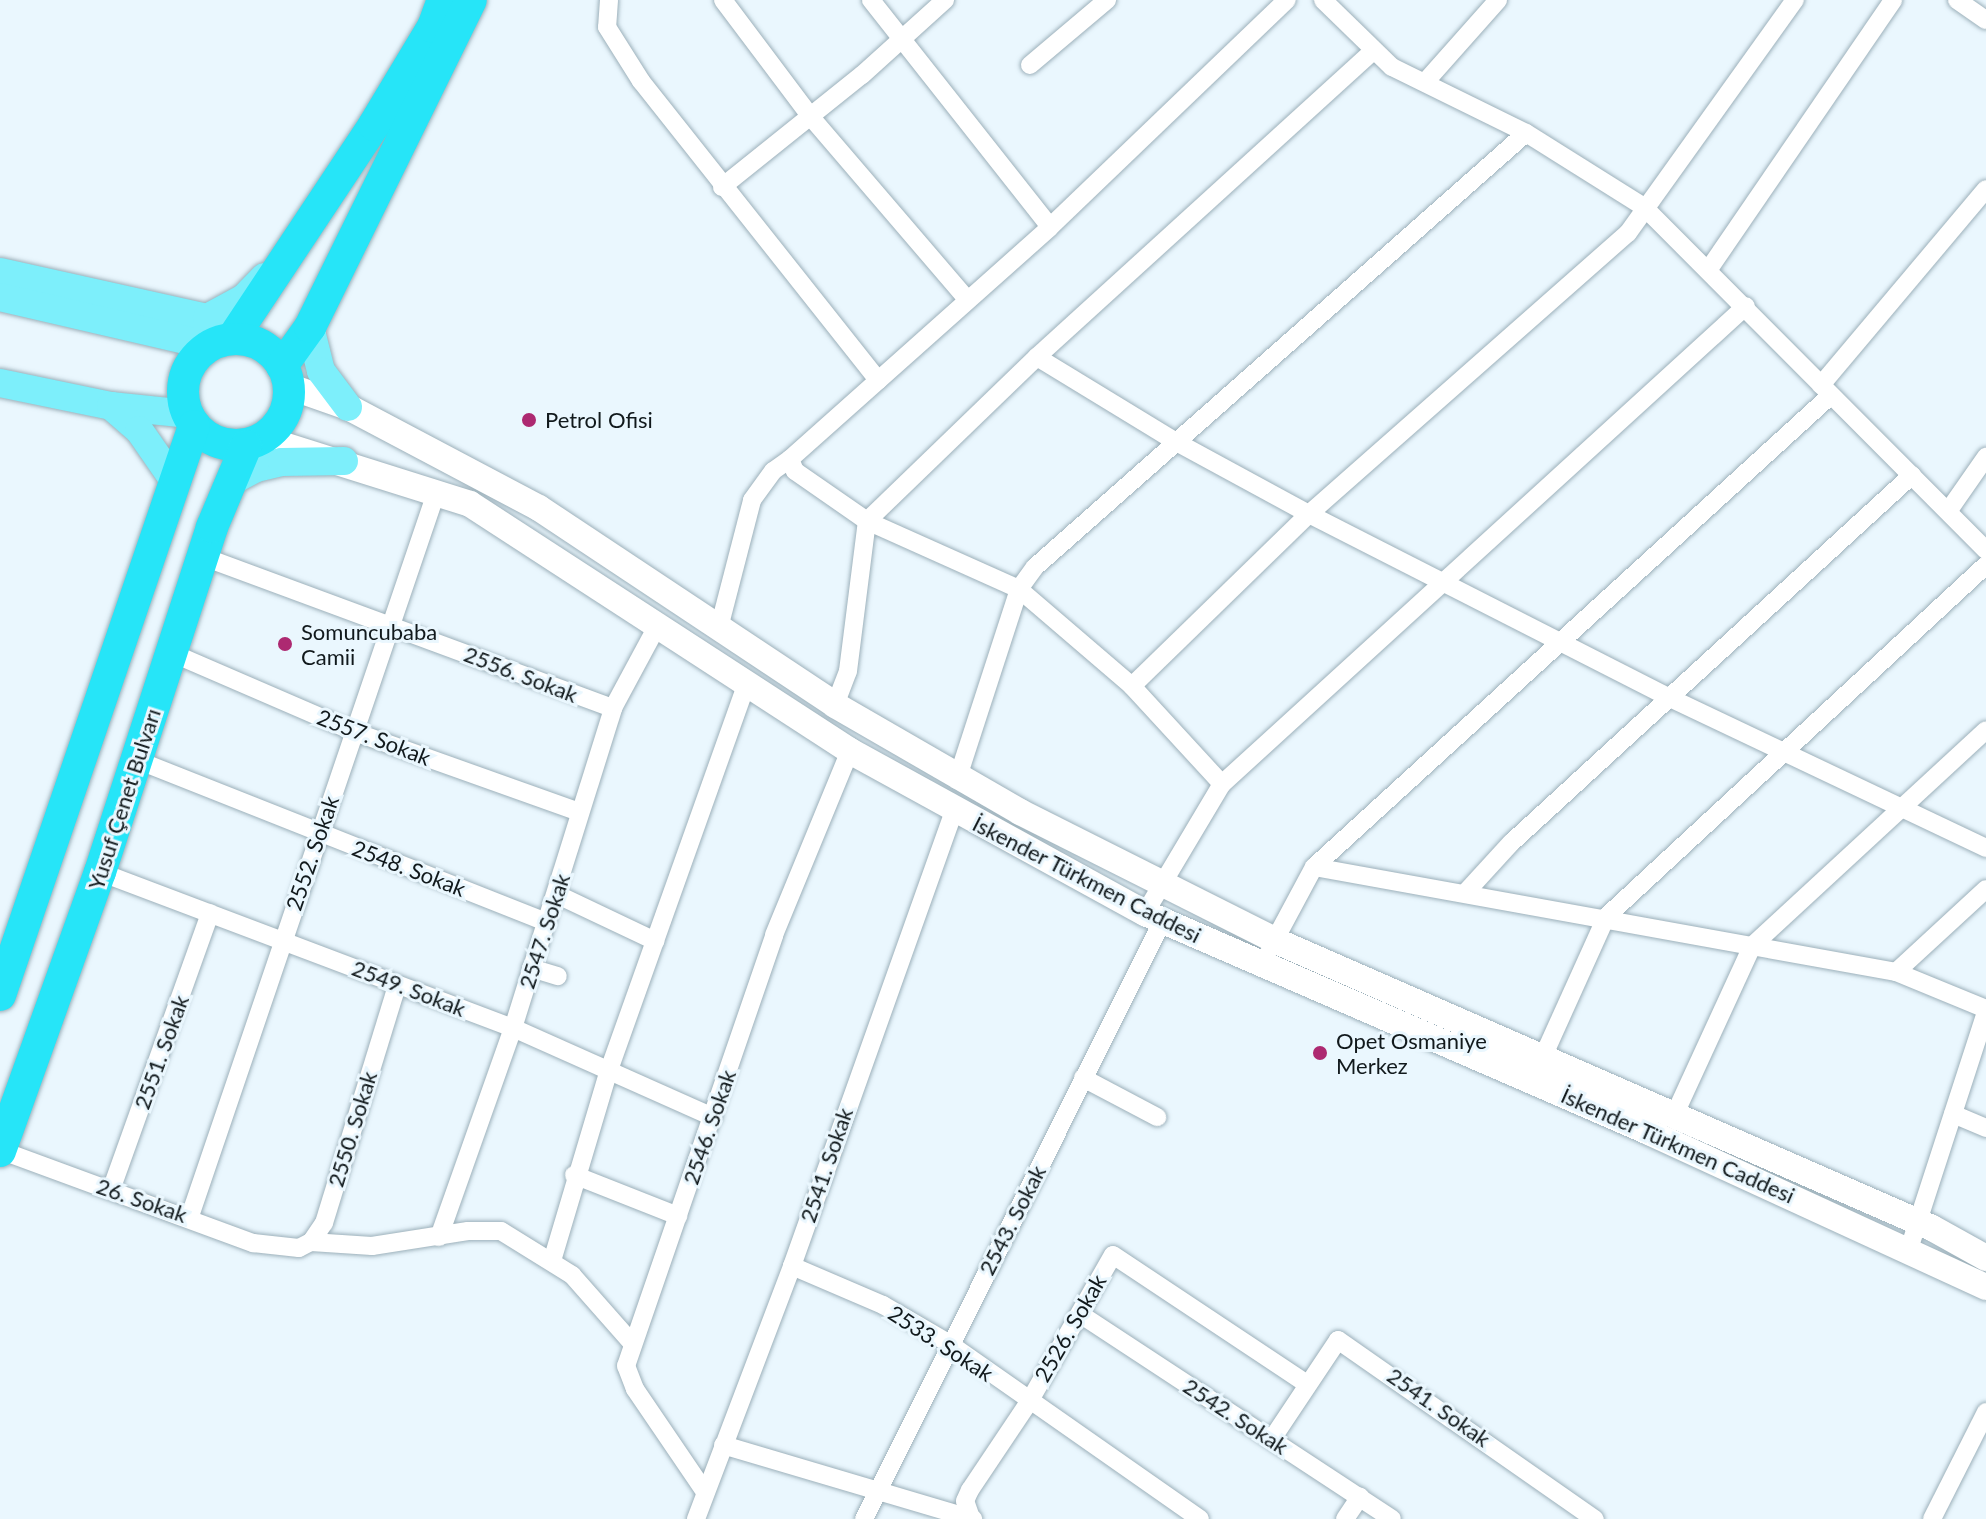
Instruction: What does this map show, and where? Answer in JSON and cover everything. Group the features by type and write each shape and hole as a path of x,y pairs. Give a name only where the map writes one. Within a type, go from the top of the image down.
{"highway":[{"path":"0,995 175,482 191,420 186,376 221,342 374,125 433,27 443,0"},
{"path":"191,420 217,441 255,442 285,411 285,376 471,0"},
{"path":"221,342 266,348 285,376"},
{"name":"Yusuf Çenet Bulvarı","path":"0,1151 100,872 230,482 255,442"}],"main road":[{"path":"0,272 207,318 244,298 281,260"},
{"path":"0,297 221,342"},
{"path":"310,327 321,371 348,407"},
{"name":"İskender Türkmen Caddesi","path":"285,376 539,508 835,705 957,780 1274,940 1673,1118 1914,1220 1986,1258"},
{"path":"0,383 191,420"},
{"path":"111,406 139,430 175,482"},
{"name":"İskender Türkmen Caddesi","path":"255,442 344,461 437,490 494,518 656,628 850,751 1153,917 1909,1249 1986,1287"},
{"path":"230,482 256,468 282,462 344,461"}],"street":[{"path":"609,0 607,27 722,187 878,380"},
{"path":"723,0 810,116 967,299"},
{"path":"871,0 1050,227"},
{"path":"722,187 945,0"},
{"path":"1030,65 1107,0"},
{"path":"719,628 752,500 773,471 1050,227 1287,0"},
{"path":"1323,0 1372,52 1392,67 1427,80 1526,133 1644,207 1986,550"},
{"path":"1427,80 1498,0"},
{"path":"1132,686 1309,514 1628,233 1795,0"},
{"path":"1709,269 1893,0"},
{"path":"1957,0 1986,20"},
{"path":"835,705 848,671 867,521 1037,357 1372,52"},
{"path":"957,780 1019,589 1035,567 1526,133"},
{"path":"1262,965 1314,867 1826,390 1983,201"},
{"name":"2543. Sokak","path":"864,1519 875,1488 1083,1078 1153,917 1159,883 1222,784 1445,584 1746,306"},
{"path":"1037,357 1178,443 1309,514 1670,698 1986,848"},
{"path":"1949,510 1986,457"},
{"path":"790,459 795,471 867,521 1019,589 1132,686 1222,784"},
{"path":"1467,891 1511,843 1912,475"},
{"name":"2552. Sokak","path":"190,1216 321,833 352,731 437,490"},
{"name":"2556. Sokak","path":"204,557 613,708"},
{"path":"1542,1059 1606,917 1986,565"},
{"name":"2547. Sokak","path":"439,1237 513,1028 613,708 656,628"},
{"name":"2557. Sokak","path":"172,653 352,731 580,812"},
{"path":"552,1261 574,1175 609,1070 746,686"},
{"path":"1673,1118 1752,946 1986,730"},
{"name":"2546. Sokak","path":"705,1492 635,1389 626,1366 631,1342 713,1117 774,935 850,751"},
{"name":"2548. Sokak","path":"137,760 547,922"},
{"name":"2541. Sokak","path":"696,1519 792,1266 954,810"},
{"path":"1314,867 1467,891 1896,972 1986,1010 1953,1114 1914,1220 1909,1249"},
{"name":"2549. Sokak","path":"100,872 513,1028 713,1117"},
{"path":"1896,972 1986,889"},
{"path":"556,894 655,941"},
{"name":"2551. Sokak","path":"111,1190 210,913"},
{"path":"531,968 558,976"},
{"name":"2550. Sokak","path":"311,1242 324,1223 397,985"},
{"path":"1083,1078 1157,1117"},
{"path":"1953,1114 1986,1128"},
{"name":"26. Sokak","path":"0,1151 190,1216 253,1243 283,1250 311,1242"},
{"path":"574,1175 678,1216"},
{"path":"311,1242 372,1246 501,1231 572,1275 631,1342"},
{"name":"2526. Sokak","path":"972,1518 965,1501 970,1490 1029,1402 1113,1255 1306,1383"},
{"name":"2533. Sokak","path":"792,1266 883,1305 950,1344 1200,1519"},
{"name":"2542. Sokak","path":"1080,1314 1392,1519"},
{"name":"2541. Sokak","path":"1272,1439 1306,1383 1338,1340 1595,1519"},
{"path":"1932,1519 1986,1412"},
{"path":"723,1445 972,1518"},
{"path":"1345,1519 1360,1497"}],"place":[{"name":"Petrol Ofisi","path":"529,420"},
{"name":"Somuncubaba Camii","path":"285,644"},
{"name":"Opet Osmaniye Merkez","path":"1320,1053"}]}
